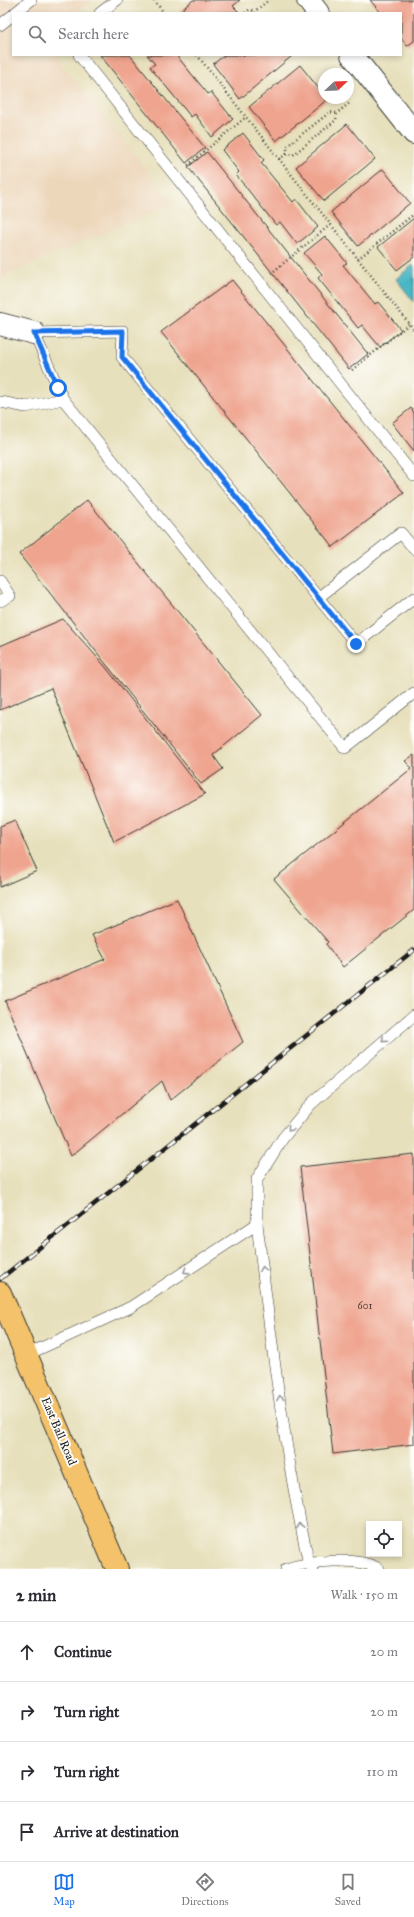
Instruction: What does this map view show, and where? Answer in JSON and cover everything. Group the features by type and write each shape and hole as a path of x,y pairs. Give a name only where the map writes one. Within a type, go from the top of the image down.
{"main road":[{"name":"East Ball Road","path":"0,1293 118,1569"}],"street":[{"path":"308,0 317,12"},
{"path":"353,56 414,133"},
{"path":"0,324 34,333"}],"lane":[{"path":"16,12 31,0"},
{"path":"101,12 117,0"},
{"path":"0,25 12,16"},
{"path":"80,56 414,476"},
{"path":"414,598 356,644 122,357 123,331 34,333 63,399 345,748 414,693"},
{"path":"1,402 26,407 63,399"},
{"path":"319,597 401,533 414,549"},
{"path":"0,580 10,596 0,601"},
{"path":"311,1567 297,1508 270,1331 257,1224 257,1179 283,1138 311,1104 414,1015"},
{"path":"26,1355 131,1307 257,1224"},
{"path":"286,1569 350,1561 379,1569"}],"path":[{"path":"154,0 163,12"},
{"path":"255,12 269,0"},
{"path":"199,56 414,330"},
{"path":"287,154 287,146 330,112 336,113 348,104"},
{"path":"279,159 287,154 293,154 336,120 336,113"},
{"path":"175,175 246,117"},
{"path":"358,260 414,214"},
{"path":"260,282 330,224"},
{"path":"338,381 409,324"}],"shaded area":[{"path":"0,0 93,0 77,12 12,12 12,56 56,56 173,203 0,278"}],"water":[{"path":"413,265 414,267 414,302 396,279"}],"building":[{"path":"193,0 240,0 233,6 239,12 179,12"},
{"path":"370,0 414,0 414,41 407,46 402,39 402,12 380,12"},
{"path":"101,56 131,56 205,148 186,163"},
{"path":"148,56 177,56 208,94 211,92 233,119 212,137 195,114 191,117 150,67 155,64"},
{"path":"224,56 292,56 240,99 213,64"},
{"path":"300,65 318,88 318,104 322,104 276,141 249,107"},
{"path":"347,124 375,159 324,201 296,167"},
{"path":"243,133 264,160 261,163 293,202 296,199 318,227 297,244 280,222 276,225 236,175 239,172 222,150"},
{"path":"207,152 368,354 349,369 188,167"},
{"path":"383,169 410,203 358,246 331,212"},
{"path":"414,218 414,257 397,270 378,247"},
{"path":"325,236 347,263 343,265 375,304 378,302 401,330 380,347 362,325 358,328 318,278 322,274 304,253"},
{"path":"232,280 404,493 333,547 161,332"},
{"path":"411,408 414,413 414,451 392,423"},
{"path":"87,500 262,715 213,755 223,769 201,784 19,554"},
{"path":"63,619 104,665 205,794 114,842 51,688 0,710 0,646"},
{"path":"414,755 414,910 343,967 326,944 328,942 274,879 412,768 405,761"},
{"path":"15,820 37,871 0,887 0,826"},
{"path":"177,899 243,1042 170,1100 162,1081 71,1156 5,1001 105,959 92,935"},
{"path":"414,1154 414,1444 333,1454 300,1167"}],"railway":[{"path":"0,1279 414,950"}],"route":[{"path":"58,388 34,333 123,331 122,357 356,644"}]}
